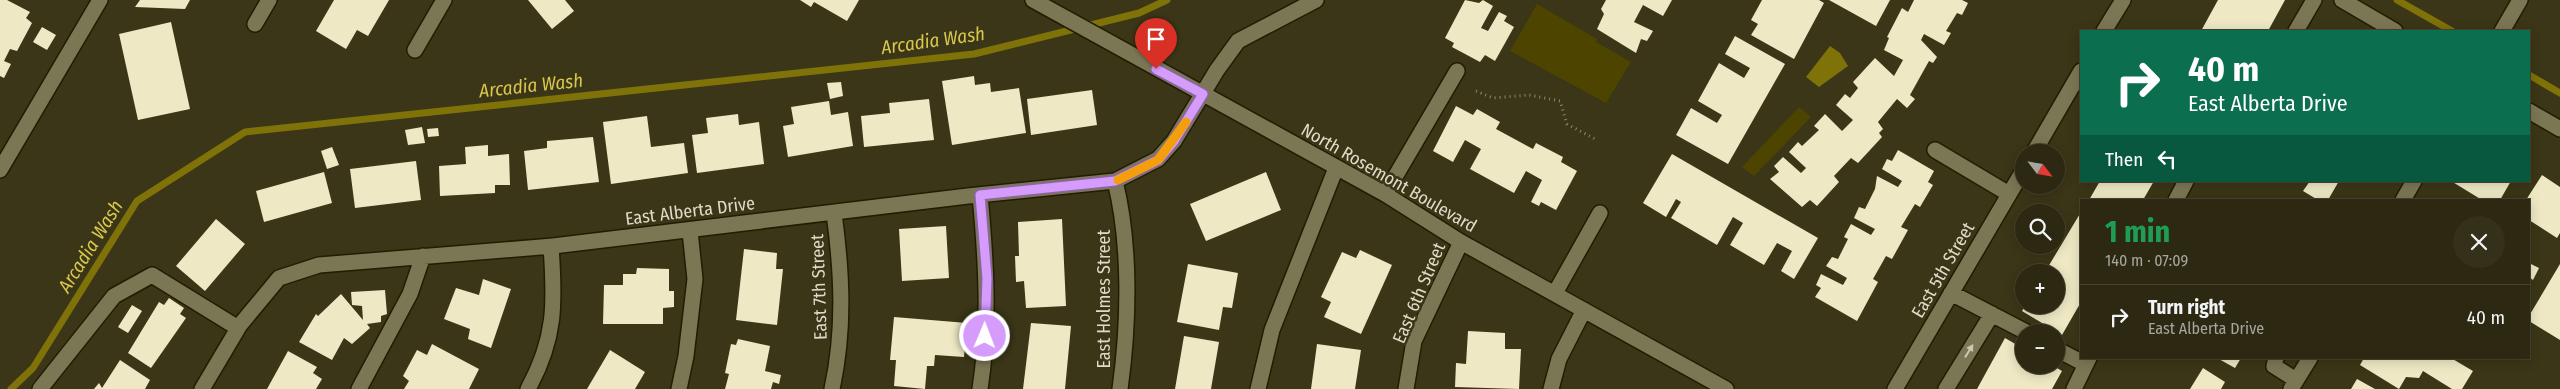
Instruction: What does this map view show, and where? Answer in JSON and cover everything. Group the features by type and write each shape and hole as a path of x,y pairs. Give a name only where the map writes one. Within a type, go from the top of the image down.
{"street":[{"path":"0,170 100,0"},
{"path":"255,24 269,0"},
{"path":"415,50 444,0"},
{"name":"North Rosemont Boulevard","path":"1033,0 1094,36 1386,194 1461,242 1555,293 1716,387"},
{"name":"East Alberta Drive","path":"202,389 238,328 279,278 319,265 551,246 690,231 980,195 1115,181 1158,160 1174,141 1217,70 1238,41 1316,0"},
{"path":"2105,30 2123,0"},
{"path":"2297,30 2314,0"},
{"path":"2342,0 2393,30"},
{"path":"2503,30 2520,0"},
{"path":"1386,194 1457,71"},
{"path":"2039,144 2080,76"},
{"path":"2530,112 2560,129"},
{"path":"1935,150 2010,194"},
{"path":"1258,389 1272,330 1336,168"},
{"name":"East Holmes Street","path":"1115,181 1122,210 1125,247 1126,296 1120,389"},
{"path":"2177,199 2185,182"},
{"path":"2404,199 2413,182"},
{"name":"East 5th Street","path":"1895,389 2015,185"},
{"path":"980,195 987,278 985,356 980,389"},
{"name":"East 7th Street","path":"832,389 840,349 842,322 838,241 834,213"},
{"path":"1555,293 1600,213"},
{"path":"678,389 686,356 695,279 690,231"},
{"name":"East 6th Street","path":"1406,389 1414,341 1461,242"},
{"path":"528,389 539,370 552,323 554,296 551,246"},
{"path":"359,389 410,294 423,256"},
{"path":"40,389 114,296 152,275 238,328"},
{"path":"1951,293 2015,326"},
{"path":"1551,389 1559,359 1584,310"},
{"path":"1946,389 1992,314"},
{"path":"2065,352 2080,358"},
{"path":"2276,359 2274,366 2294,385 2309,359"},
{"path":"2074,389 2087,361"}],"path":[{"path":"1476,91 1493,98 1529,95 1560,101 1567,124 1597,140"}],"shaded area":[{"path":"1537,4 1597,39 1596,42 1631,62 1606,103 1510,51"},
{"path":"1830,46 1840,53 1848,66 1819,87 1806,77"},
{"path":"1799,107 1811,117 1754,176 1742,167"}],"building":[{"path":"0,0 7,0 30,12 26,18 32,23 17,51 10,49 4,61 11,64 4,78 0,76"},
{"path":"140,0 190,0 185,9 135,7"},
{"path":"334,0 389,0 368,36 357,30 346,49 316,31"},
{"path":"528,0 565,0 574,11 552,29"},
{"path":"800,0 859,0 847,21 814,2 811,7"},
{"path":"1465,0 1479,3 1483,0 1493,6 1481,28 1488,31 1499,12 1507,16 1504,21 1514,27 1495,61 1485,55 1480,62 1452,47 1454,43 1445,38"},
{"path":"1606,0 1672,0 1663,16 1643,5 1634,22 1653,31 1647,41 1641,39 1636,53 1597,29 1604,14 1601,9"},
{"path":"1762,0 1819,0 1824,3 1794,59 1751,35 1758,24 1751,20"},
{"path":"1829,0 1890,0 1876,26"},
{"path":"1914,0 1962,0 1968,3 1962,15 1957,13 1946,31 1951,33 1944,45 1924,34 1921,40 1937,57 1933,63 1929,61 1910,95 1915,99 1907,108 1897,99 1878,122 1883,129 1879,133 1882,137 1858,163 1851,158 1834,176 1839,182 1817,206 1810,200 1802,207 1770,179 1779,172 1774,166 1783,157 1801,173 1806,168 1789,152 1798,142 1802,146 1819,130 1814,126 1825,114 1842,131 1853,120 1836,105 1845,94 1850,98 1858,88 1853,82 1875,58 1894,76 1903,60 1884,50 1889,38 1887,37 1902,8 1908,12"},
{"path":"2218,0 2285,0 2269,30 2202,30"},
{"path":"171,22 190,109 138,120 119,34"},
{"path":"42,27 56,35 47,50 33,42"},
{"path":"1735,36 1785,64 1728,164 1676,135 1691,108 1717,123 1722,115 1698,101 1719,63 1744,78 1750,68 1725,54"},
{"path":"974,76 975,85 990,83 991,92 1019,88 1026,133 952,145 942,81"},
{"path":"841,82 843,96 830,99 827,83"},
{"path":"1092,90 1097,125 1031,135 1027,99"},
{"path":"929,99 934,140 864,147 861,116 890,113 889,103"},
{"path":"829,101 831,115 848,112 853,146 788,157 783,126 794,124 791,107"},
{"path":"1456,106 1473,115 1477,109 1500,122 1496,129 1533,149 1536,143 1563,157 1561,162 1577,171 1556,210 1541,202 1539,206 1531,202 1542,180 1526,171 1514,193 1470,169 1481,149 1465,140 1453,162 1433,151"},
{"path":"738,114 739,125 759,122 764,164 697,173 692,135 708,133 706,118"},
{"path":"647,116 651,147 684,143 688,173 611,184 603,122"},
{"path":"422,127 425,143 408,145 405,130"},
{"path":"438,128 439,136 428,137 427,129"},
{"path":"593,137 599,182 528,190 524,151 547,148 547,141"},
{"path":"488,145 488,156 509,154 510,185 495,185 495,193 440,196 439,166 466,164 465,147"},
{"path":"332,147 339,165 327,169 321,151"},
{"path":"1898,150 1934,171 1928,182 1933,185 1920,207 1915,204 1901,227 1908,230 1892,259 1886,256 1873,279 1878,282 1857,321 1815,297 1821,288 1816,285 1821,274 1843,285 1847,278 1826,266 1832,257 1838,259 1848,239 1844,237 1851,224 1871,235 1875,229 1854,218 1859,207 1865,209 1875,189 1877,176 1898,187 1902,181 1882,169 1887,159 1892,161"},
{"path":"1672,154 1818,238 1794,279 1781,271 1792,251 1777,243 1764,265 1730,245 1743,223 1733,217 1717,245 1671,218 1681,202 1676,199 1666,217 1643,203"},
{"path":"416,161 421,200 355,208 350,169"},
{"path":"324,172 332,203 264,222 256,191"},
{"path":"1266,172 1281,210 1206,241 1190,204"},
{"path":"2542,175 2560,187 2560,233 2557,238 2530,221 2530,199 2527,199"},
{"path":"2099,182 2153,182 2144,199 2090,199"},
{"path":"2309,182 2338,182 2329,199 2316,199 2303,191"},
{"path":"2453,182 2510,182 2501,199 2480,199"},
{"path":"2080,214 2080,304 2065,330 2065,324 2044,324 2027,314 2065,314 2065,264 2050,264 2056,254 2065,254 2065,239"},
{"path":"216,219 245,244 205,291 176,266"},
{"path":"1062,219 1066,306 1026,308 1024,281 1016,282 1015,256 1019,256 1018,222"},
{"path":"946,226 949,278 902,281 899,229"},
{"path":"744,249 777,253 776,269 783,269 777,325 736,320"},
{"path":"1360,250 1392,265 1361,334 1324,317 1331,302 1321,297 1342,252 1356,258"},
{"path":"1188,264 1238,273 1232,308 1223,307 1219,330 1177,322"},
{"path":"2530,264 2539,268 2533,280 2530,278"},
{"path":"2560,264 2560,340 2530,322 2530,314"},
{"path":"637,268 669,269 669,291 674,291 674,307 663,308 663,324 603,324 604,285 623,285 623,274 636,274"},
{"path":"483,279 511,289 491,348 468,339 470,329 444,319 456,288 479,295"},
{"path":"385,290 387,314 381,316 381,322 367,324 370,328 352,344 344,338 332,360 299,342 316,314 318,316 341,294 363,320 362,306 352,305 351,292"},
{"path":"169,298 184,308 180,314 186,318 151,368 128,353 159,302 164,305"},
{"path":"132,305 142,311 128,333 118,327"},
{"path":"894,317 967,323 964,357 935,355 934,366 927,366 925,389 894,386 896,360 890,360"},
{"path":"1031,323 1071,326 1065,389 1023,389"},
{"path":"1468,331 1505,333 1505,349 1521,349 1519,389 1455,387 1456,363 1466,364"},
{"path":"1184,336 1219,342 1211,389 1175,389"},
{"path":"2005,338 2015,344 2015,374 2060,374 2052,389 1977,389"},
{"path":"738,339 770,346 765,371 781,375 779,384 773,382 771,389 725,389 729,374 725,373 731,344 736,345"},
{"path":"432,344 479,369 469,389 404,389 409,381 403,376 417,350 427,355"},
{"path":"1317,344 1361,350 1355,389 1311,389"},
{"path":"610,350 645,372 635,389 587,389"},
{"path":"288,351 317,367 313,373 322,379 316,389 267,389"},
{"path":"2219,359 2240,359 2235,368"},
{"path":"2363,359 2453,359 2473,371 2462,389 2452,389 2423,371 2419,378 2406,377 2399,389 2360,365"},
{"path":"120,360 150,380 145,389 94,389 99,383 102,388"},
{"path":"2203,368 2225,382 2221,389 2190,389"},
{"path":"2357,379 2375,389 2351,389"}],"waterway":[{"name":"Arcadia Wash","path":"11,389 33,368 137,201 245,132 974,54 1139,13 1167,0"},
{"name":"Arcadia Wash","path":"2397,0 2450,30"},
{"name":"Arcadia Wash","path":"2530,76 2560,93"}],"slow traffic":[{"path":"1118,180 1158,160 1174,141 1186,122"}],"route":[{"path":"985,336 987,278 980,195 1115,181 1158,160 1174,141 1203,94 1156,69"}]}
